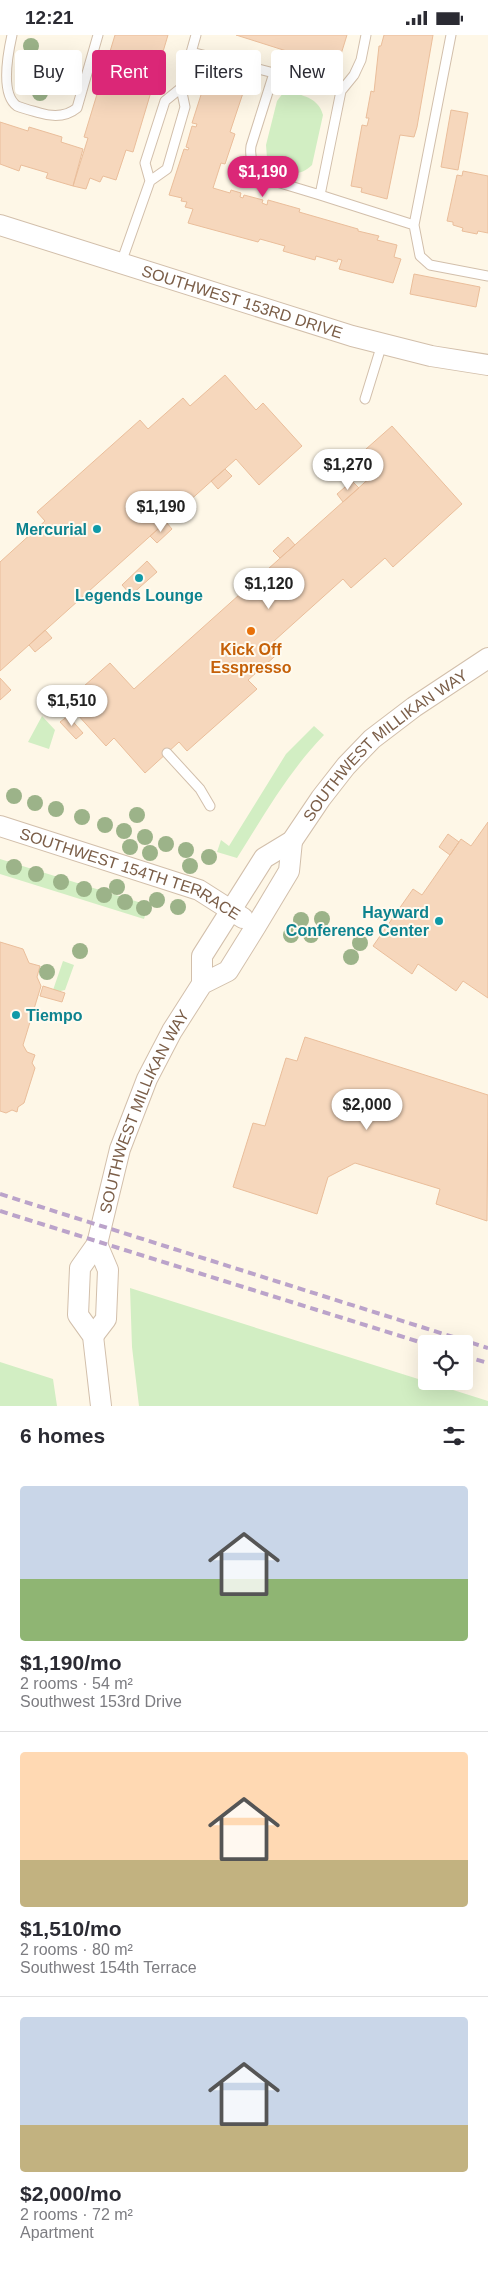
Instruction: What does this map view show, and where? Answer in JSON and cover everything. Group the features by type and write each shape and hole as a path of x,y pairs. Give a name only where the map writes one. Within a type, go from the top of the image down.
{"street":[{"name":"SOUTHWEST 153RD DRIVE","path":"0,225 382,344 431,356 488,365"},
{"name":"SOUTHWEST MILLIKAN WAY","path":"202,984 202,956 264,858 292,841 321,798 346,766 372,739 414,707 488,658"},
{"name":"SOUTHWEST 154TH TERRACE","path":"0,827 181,883 199,890 256,926"},
{"name":"SOUTHWEST MILLIKAN WAY","path":"101,1406 93,1336 78,1315 80,1267 97,1244 111,1180 131,1117 147,1079 172,1031 202,984 228,971 256,926 289,871 292,841"},
{"path":"93,1336 106,1319 108,1270 97,1244"}],"lane":[{"path":"12,35 5,78 6,89 11,98 16,105 47,115 60,115 70,114 77,108 98,35"},
{"path":"192,50 196,35"},
{"path":"343,89 354,75 361,60 366,35"},
{"path":"450,35 414,225 420,256 430,265 488,276"},
{"path":"271,83 251,146 250,155 253,165 267,179 414,225"},
{"path":"150,181 145,163 165,101 176,92"},
{"path":"121,263 150,181 166,169 185,107 182,95"},
{"path":"320,195 340,95"},
{"path":"365,399 382,344"},
{"path":"168,753 200,789 210,806"}],"green space":[{"path":"282,95 300,95 315,102 323,115 312,165 302,172 291,173 281,171 270,165 267,158 266,145 277,101"},
{"path":"42,716 55,730 49,749 28,742"},
{"path":"314,726 324,735 288,778 237,858 217,852 221,840 229,846 286,754"},
{"path":"0,859 148,905 144,919 0,874"},
{"path":"63,961 74,965 65,990 52,993"},
{"path":"130,1288 418,1379 418,1390 453,1390 488,1401 488,1406 139,1406 132,1347"},
{"path":"0,1362 53,1379 57,1406 0,1406"}],"building":[{"path":"115,35 168,35 164,50 110,50"},
{"path":"236,35 347,35 342,50 283,50"},
{"path":"384,35 433,35 417,127 414,137 400,135 387,199 361,192 362,188 351,186 362,125 367,126 369,118 366,118 371,91 374,92 379,46 381,46"},
{"path":"97,95 150,95 133,152 126,150 116,180 103,176 100,182 90,178 86,189 73,186 88,138 84,137"},
{"path":"201,95 242,95 230,132 235,134 225,164 221,163 213,188 230,193 231,190 241,193 240,197 243,198 244,195 263,200 262,203 267,205 268,200 300,209 299,212 379,236 377,240 397,245 394,257 401,259 393,283 339,269 342,260 338,259 337,262 316,256 315,260 283,251 285,246 260,239 258,242 188,223 193,209 185,207 187,202 181,201 182,198 169,195 184,149 188,150 189,148 186,147 192,126 196,127 197,124 192,123"},
{"path":"451,110 468,113 458,170 441,167"},
{"path":"0,122 28,131 29,127 62,137 61,142 83,149 73,186 46,178 48,173 21,165 19,171 0,164"},
{"path":"463,171 488,176 488,233 478,231 477,234 462,231 463,228 447,221 457,175 462,176"},
{"path":"414,274 480,287 476,307 410,294"},
{"name":"Mercurial","path":"225,375 256,410 263,403 302,446 259,485 236,459 0,671 0,562 45,521 37,512 140,420 148,429 183,398 190,406"},
{"path":"392,426 462,504 393,567 385,558 351,588 343,579 274,641 282,650 248,680 257,689 187,751 179,742 145,773 114,738 106,746 66,702 110,663 134,689 373,475 357,457"},
{"path":"225,469 232,476 218,489 211,481"},
{"path":"352,481 359,488 343,502 337,494"},
{"path":"166,522 172,529 157,543 150,536"},
{"path":"288,537 295,545 280,558 273,551"},
{"name":"Legends Lounge","path":"147,561 157,572 131,595 122,585"},
{"path":"45,630 52,638 35,652 29,645"},
{"path":"0,678 11,690 0,700"},
{"path":"68,716 83,733 76,739 60,722"},
{"name":"Hayward Conference Center","path":"488,822 488,998 463,981 456,991 418,964 412,974 373,946 413,889 422,895 461,839 471,846"},
{"path":"448,834 459,842 450,855 439,847"},
{"name":"Tiempo","path":"0,942 23,949 29,963 40,966 37,977 41,986 23,1045 27,1052 35,1055 32,1063 35,1068 24,1103 18,1107 17,1112 12,1110 6,1113 0,1111"},
{"path":"43,986 65,993 62,1002 40,996"},
{"path":"305,1037 488,1095 487,1221 436,1204 440,1189 355,1163 328,1177 317,1214 233,1187 253,1123 265,1126 286,1058 297,1061"}],"railway":[{"path":"0,1194 488,1348"},
{"path":"0,1211 418,1342"},
{"path":"473,1359 488,1363"}],"place":[{"name":"Mercurial","path":"97,529"},
{"name":"Legends Lounge","path":"139,578"},
{"name":"Kick Off Esspresso","path":"251,631"},
{"name":"Hayward Conference Center","path":"439,921"},
{"name":"Tiempo","path":"16,1015"}]}
